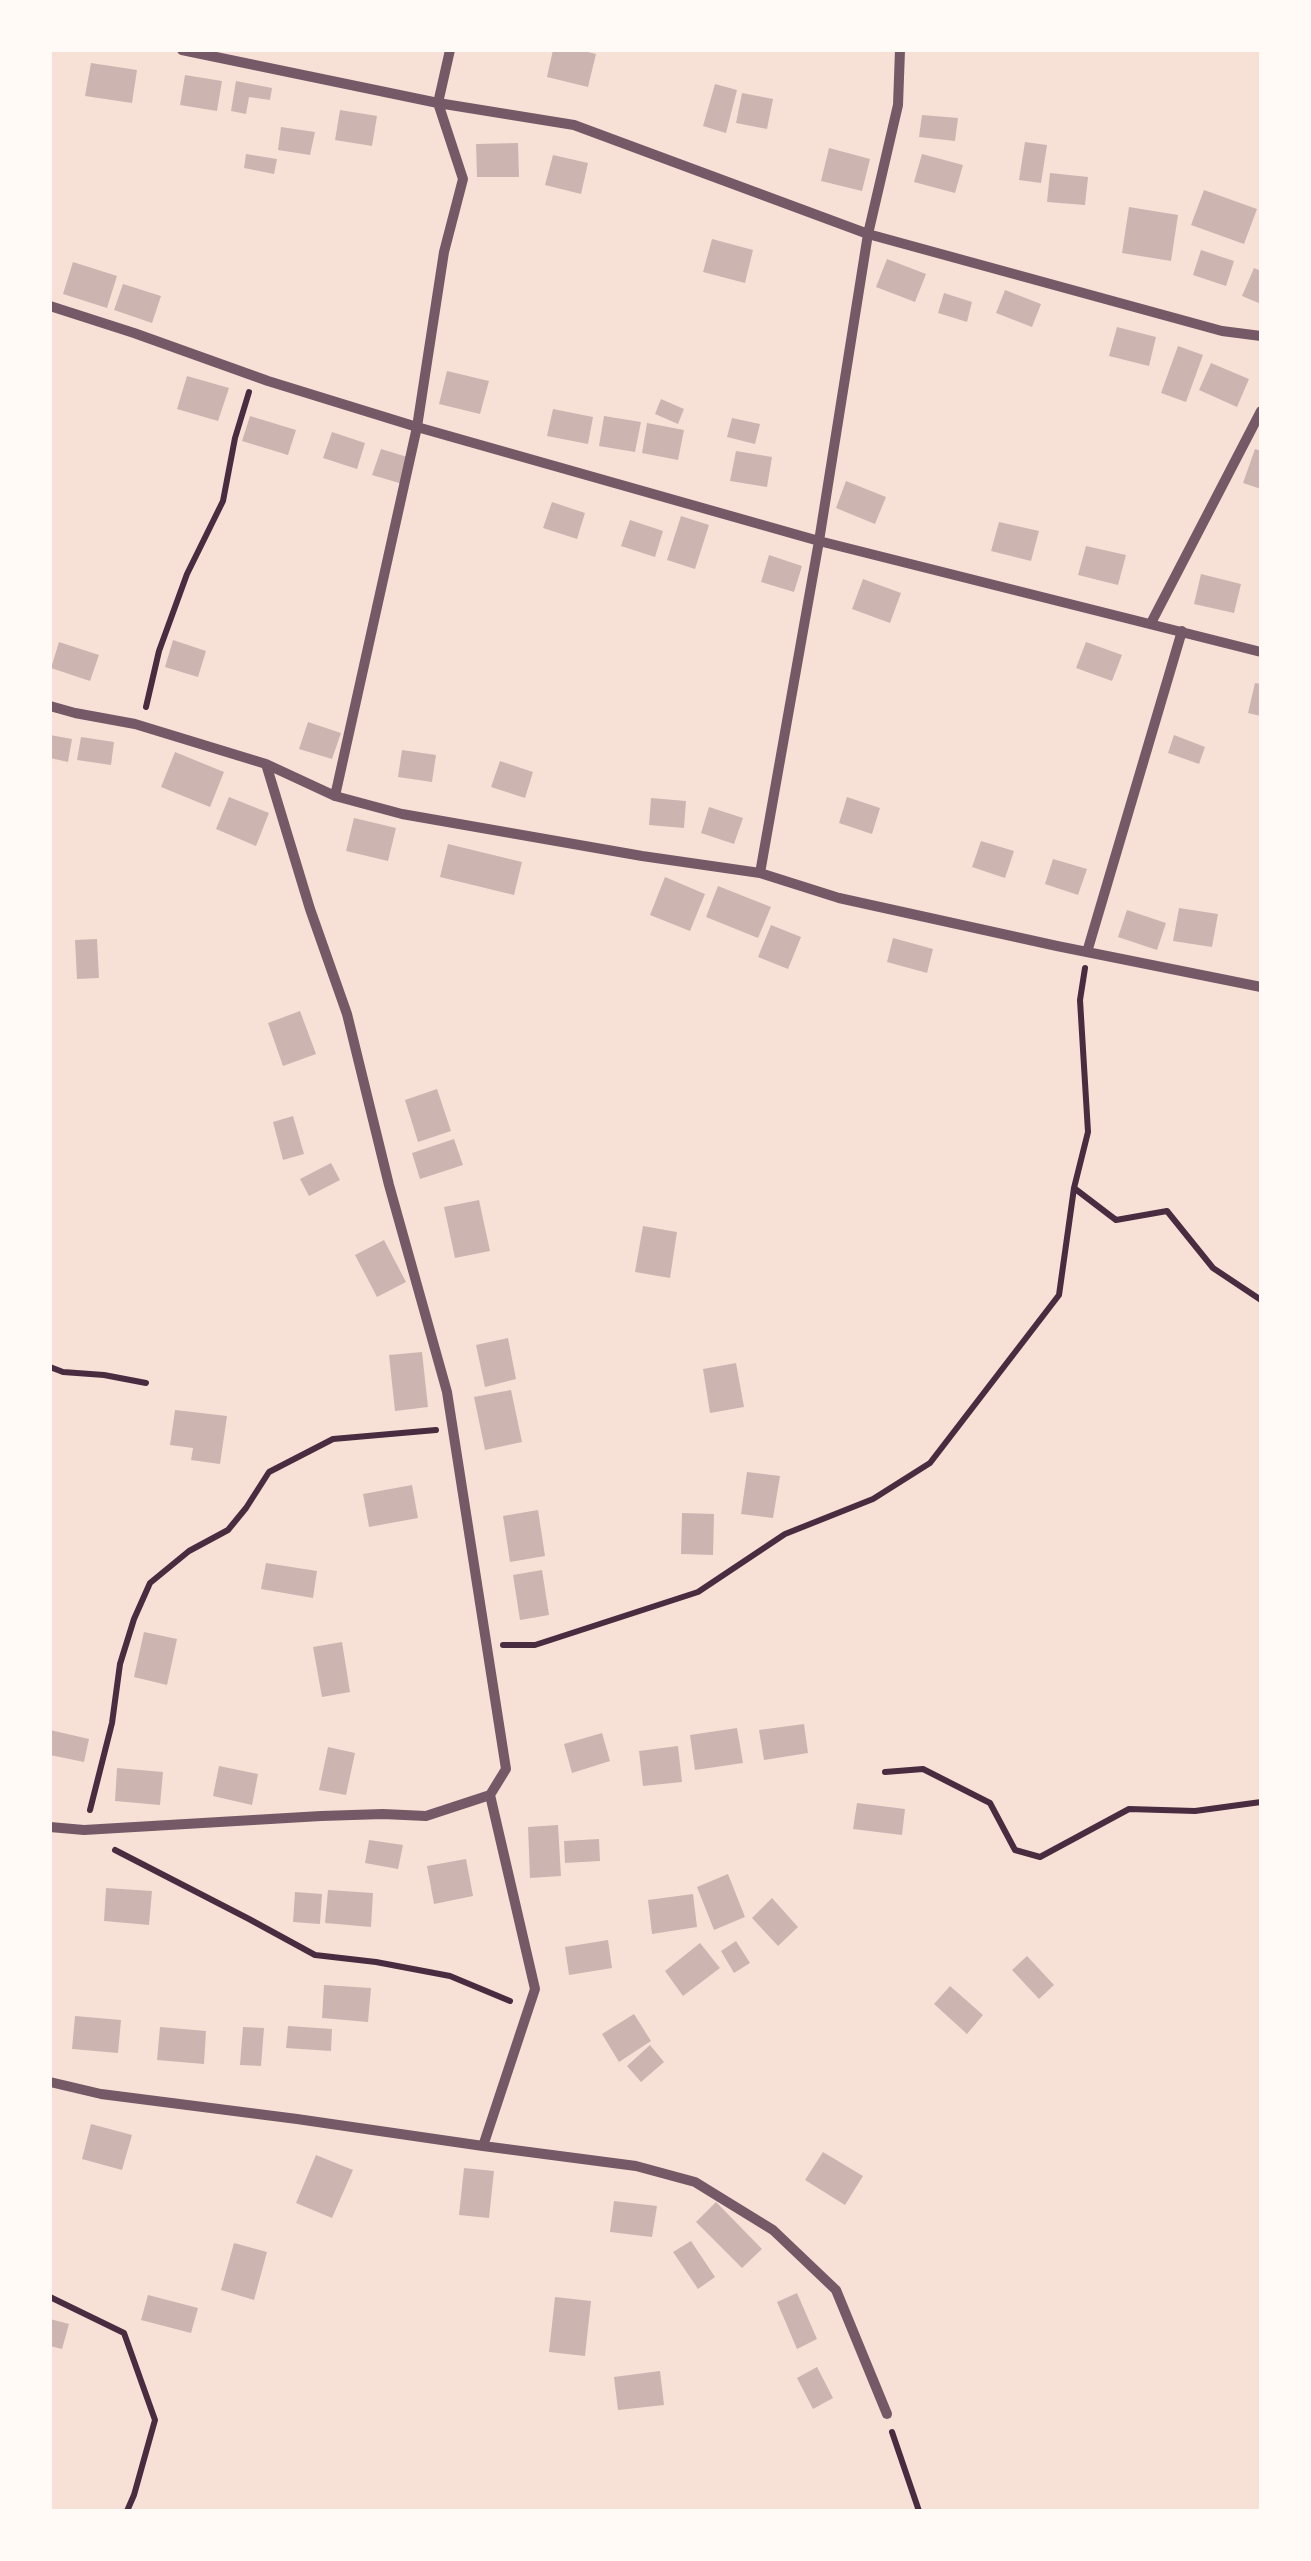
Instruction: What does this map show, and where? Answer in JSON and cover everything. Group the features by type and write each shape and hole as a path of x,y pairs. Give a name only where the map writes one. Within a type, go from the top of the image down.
{"street":[{"path":"182,50 438,103 574,124 868,234 1222,330 1261,336"},
{"path":"335,796 417,427 444,252 463,179 438,103 450,50"},
{"path":"760,873 820,542 868,234 898,105 900,50"},
{"path":"50,306 417,427 820,542 1261,652"},
{"path":"1151,623 1261,411"},
{"path":"1087,952 1182,631"},
{"path":"50,706 135,724 266,764 335,796 402,814 760,873 838,898 1261,987"},
{"path":"50,1826 84,1830 322,1816 426,1816 490,1795 506,1769 447,1392 389,1185 348,1014 310,909 266,764"},
{"path":"483,2146 535,1989 490,1795"},
{"path":"50,2082 101,2094 636,2166 694,2182 773,2230 836,2290 887,2414"}],"path":[{"path":"135,724 145,712 159,651 188,574 223,500 234,438 254,376"},
{"path":"487,1645 535,1645 698,1592 785,1534 873,1499 930,1464 1059,1295 1074,1188 1088,1132 1080,1000 1087,952"},
{"path":"1074,1188 1116,1220 1167,1212 1214,1268 1261,1300"},
{"path":"50,1367 146,1384"},
{"path":"452,1428 333,1440 301,1456 270,1472 228,1530 189,1550 150,1583 120,1664 112,1724 84,1830 124,1856 315,1955 450,1976 529,2008"},
{"path":"885,1772 923,1770 990,1803 1015,1850 1040,1857 1129,1809 1195,1811 1261,1802"},
{"path":"50,2296 124,2333 155,2420 127,2511"},
{"path":"887,2414 918,2511"}],"building":[{"path":"553,50 596,54 588,87 547,77"},
{"path":"91,63 137,70 132,103 85,96"},
{"path":"185,75 222,81 217,111 180,105"},
{"path":"236,81 272,88 270,100 249,97 246,114 231,111"},
{"path":"715,84 737,90 726,133 703,126"},
{"path":"742,93 773,99 767,129 736,123"},
{"path":"340,110 377,116 372,146 335,140"},
{"path":"922,115 958,118 955,141 919,137"},
{"path":"281,127 315,132 310,155 278,150"},
{"path":"1025,142 1047,145 1041,183 1019,180"},
{"path":"518,143 519,177 477,177 476,144"},
{"path":"829,148 870,159 862,191 821,181"},
{"path":"246,154 277,159 274,174 244,168"},
{"path":"922,154 963,165 955,193 914,182"},
{"path":"553,155 588,163 581,194 545,185"},
{"path":"1050,173 1088,177 1085,205 1047,202"},
{"path":"1204,190 1257,209 1244,244 1191,225"},
{"path":"1129,207 1178,215 1171,261 1122,253"},
{"path":"712,239 753,250 745,283 703,272"},
{"path":"1201,250 1234,261 1226,286 1193,275"},
{"path":"887,259 926,274 915,302 876,287"},
{"path":"73,262 117,276 107,308 63,294"},
{"path":"1254,268 1261,271 1261,304 1242,296"},
{"path":"123,284 161,296 152,323 114,310"},
{"path":"1005,290 1041,304 1032,327 996,313"},
{"path":"944,293 972,302 967,322 938,313"},
{"path":"1117,327 1156,337 1149,366 1109,356"},
{"path":"1178,346 1203,355 1186,402 1161,393"},
{"path":"1211,363 1249,379 1237,407 1199,390"},
{"path":"447,371 489,381 480,414 439,404"},
{"path":"187,376 229,388 218,421 177,409"},
{"path":"661,399 684,409 678,424 655,414"},
{"path":"553,409 593,417 588,444 547,436"},
{"path":"250,416 296,430 288,455 242,441"},
{"path":"604,416 641,422 635,452 599,446"},
{"path":"732,418 760,424 755,444 727,437"},
{"path":"647,423 684,430 678,460 642,453"},
{"path":"332,432 365,443 357,469 323,458"},
{"path":"381,449 414,459 406,485 372,475"},
{"path":"1255,449 1261,451 1261,489 1243,483"},
{"path":"736,451 772,457 767,487 730,481"},
{"path":"846,481 886,497 875,524 836,508"},
{"path":"552,502 585,513 577,539 543,528"},
{"path":"681,516 709,525 695,569 667,560"},
{"path":"630,520 663,531 655,557 621,546"},
{"path":"999,522 1039,531 1031,561 991,551"},
{"path":"1086,546 1126,555 1118,585 1078,575"},
{"path":"769,555 802,566 794,592 761,582"},
{"path":"1201,574 1241,584 1234,613 1194,604"},
{"path":"863,579 901,593 890,623 852,609"},
{"path":"173,640 206,651 198,677 165,667"},
{"path":"59,642 99,655 90,681 51,668"},
{"path":"1086,642 1122,655 1112,681 1076,668"},
{"path":"1255,683 1261,684 1261,716 1248,713"},
{"path":"308,722 341,733 332,759 299,749"},
{"path":"50,735 72,739 68,762 50,758"},
{"path":"1174,735 1205,747 1199,764 1168,753"},
{"path":"81,737 114,742 111,765 77,760"},
{"path":"402,750 436,755 432,782 398,777"},
{"path":"175,752 224,772 210,807 161,787"},
{"path":"500,761 533,772 525,798 491,787"},
{"path":"229,797 269,813 256,846 216,829"},
{"path":"847,797 880,808 872,834 839,823"},
{"path":"651,798 686,801 684,828 649,825"},
{"path":"709,807 743,818 734,844 701,833"},
{"path":"354,818 396,828 388,861 346,851"},
{"path":"981,841 1014,851 1005,878 972,867"},
{"path":"448,844 522,862 514,895 440,877"},
{"path":"1053,859 1087,869 1078,895 1045,884"},
{"path":"665,877 705,894 690,931 650,915"},
{"path":"718,886 771,907 758,938 706,917"},
{"path":"1179,908 1218,914 1212,947 1173,941"},
{"path":"1127,910 1166,923 1157,950 1118,937"},
{"path":"771,925 801,937 788,969 758,957"},
{"path":"893,938 933,949 927,973 887,962"},
{"path":"97,939 99,978 77,979 75,940"},
{"path":"300,1011 316,1054 283,1066 268,1023"},
{"path":"437,1089 451,1131 418,1142 405,1100"},
{"path":"293,1116 304,1154 283,1160 273,1122"},
{"path":"454,1139 463,1165 420,1179 412,1153"},
{"path":"331,1163 340,1180 309,1196 300,1179"},
{"path":"479,1200 490,1251 455,1258 444,1207"},
{"path":"643,1226 677,1232 670,1278 635,1272"},
{"path":"384,1240 406,1282 377,1297 355,1255"},
{"path":"508,1338 516,1379 485,1387 476,1345"},
{"path":"422,1352 428,1407 395,1411 389,1355"},
{"path":"736,1363 744,1407 710,1413 703,1369"},
{"path":"511,1390 522,1442 485,1450 474,1397"},
{"path":"175,1410 227,1416 220,1464 191,1460 193,1448 170,1445"},
{"path":"747,1472 780,1476 773,1518 741,1514"},
{"path":"412,1485 418,1518 369,1527 363,1494"},
{"path":"538,1510 545,1556 510,1562 503,1516"},
{"path":"682,1513 714,1514 713,1555 681,1554"},
{"path":"266,1563 317,1571 313,1598 261,1589"},
{"path":"542,1570 549,1615 520,1620 513,1575"},
{"path":"144,1632 177,1639 167,1685 134,1677"},
{"path":"342,1642 350,1692 322,1697 313,1647"},
{"path":"804,1724 808,1753 764,1760 759,1730"},
{"path":"737,1728 743,1763 695,1770 690,1735"},
{"path":"50,1730 89,1739 84,1762 50,1755"},
{"path":"602,1733 610,1761 572,1773 564,1744"},
{"path":"678,1746 682,1782 643,1786 639,1751"},
{"path":"328,1747 355,1753 346,1795 319,1790"},
{"path":"219,1766 258,1774 252,1805 213,1796"},
{"path":"117,1768 163,1772 160,1805 115,1801"},
{"path":"857,1803 905,1809 902,1835 853,1829"},
{"path":"558,1825 561,1876 530,1878 528,1827"},
{"path":"599,1839 600,1861 565,1863 564,1841"},
{"path":"369,1840 403,1845 398,1869 365,1863"},
{"path":"466,1859 473,1896 434,1904 427,1866"},
{"path":"728,1874 745,1917 714,1930 697,1887"},
{"path":"106,1888 152,1891 149,1925 104,1921"},
{"path":"328,1890 373,1893 371,1927 325,1923"},
{"path":"295,1892 322,1894 320,1924 293,1922"},
{"path":"693,1894 697,1927 652,1934 648,1900"},
{"path":"772,1898 798,1927 778,1946 752,1918"},
{"path":"608,1940 612,1968 569,1975 565,1947"},
{"path":"736,1941 750,1963 734,1973 721,1951"},
{"path":"700,1943 720,1968 683,1996 665,1971"},
{"path":"1027,1956 1054,1985 1039,1999 1012,1970"},
{"path":"324,1985 371,1988 368,2022 322,2018"},
{"path":"950,1986 983,2015 967,2034 934,2004"},
{"path":"634,2014 651,2041 619,2062 602,2034"},
{"path":"75,2016 121,2020 118,2053 72,2049"},
{"path":"288,2026 332,2029 331,2051 286,2048"},
{"path":"160,2027 206,2031 204,2064 157,2060"},
{"path":"243,2027 264,2028 261,2066 240,2065"},
{"path":"650,2045 664,2062 641,2082 627,2066"},
{"path":"91,2124 132,2135 122,2170 82,2159"},
{"path":"823,2152 863,2176 845,2205 805,2180"},
{"path":"316,2155 353,2170 332,2218 296,2203"},
{"path":"464,2168 494,2171 489,2218 459,2215"},
{"path":"614,2201 657,2206 652,2237 610,2232"},
{"path":"716,2202 762,2249 742,2268 696,2222"},
{"path":"691,2241 715,2277 698,2289 673,2252"},
{"path":"234,2243 267,2252 254,2300 221,2290"},
{"path":"797,2293 817,2339 797,2349 777,2302"},
{"path":"148,2295 198,2308 191,2333 141,2320"},
{"path":"555,2297 591,2301 585,2356 549,2352"},
{"path":"50,2319 69,2324 62,2349 50,2346"},
{"path":"817,2367 833,2398 813,2409 797,2378"},
{"path":"660,2371 664,2405 618,2410 614,2377"}]}
